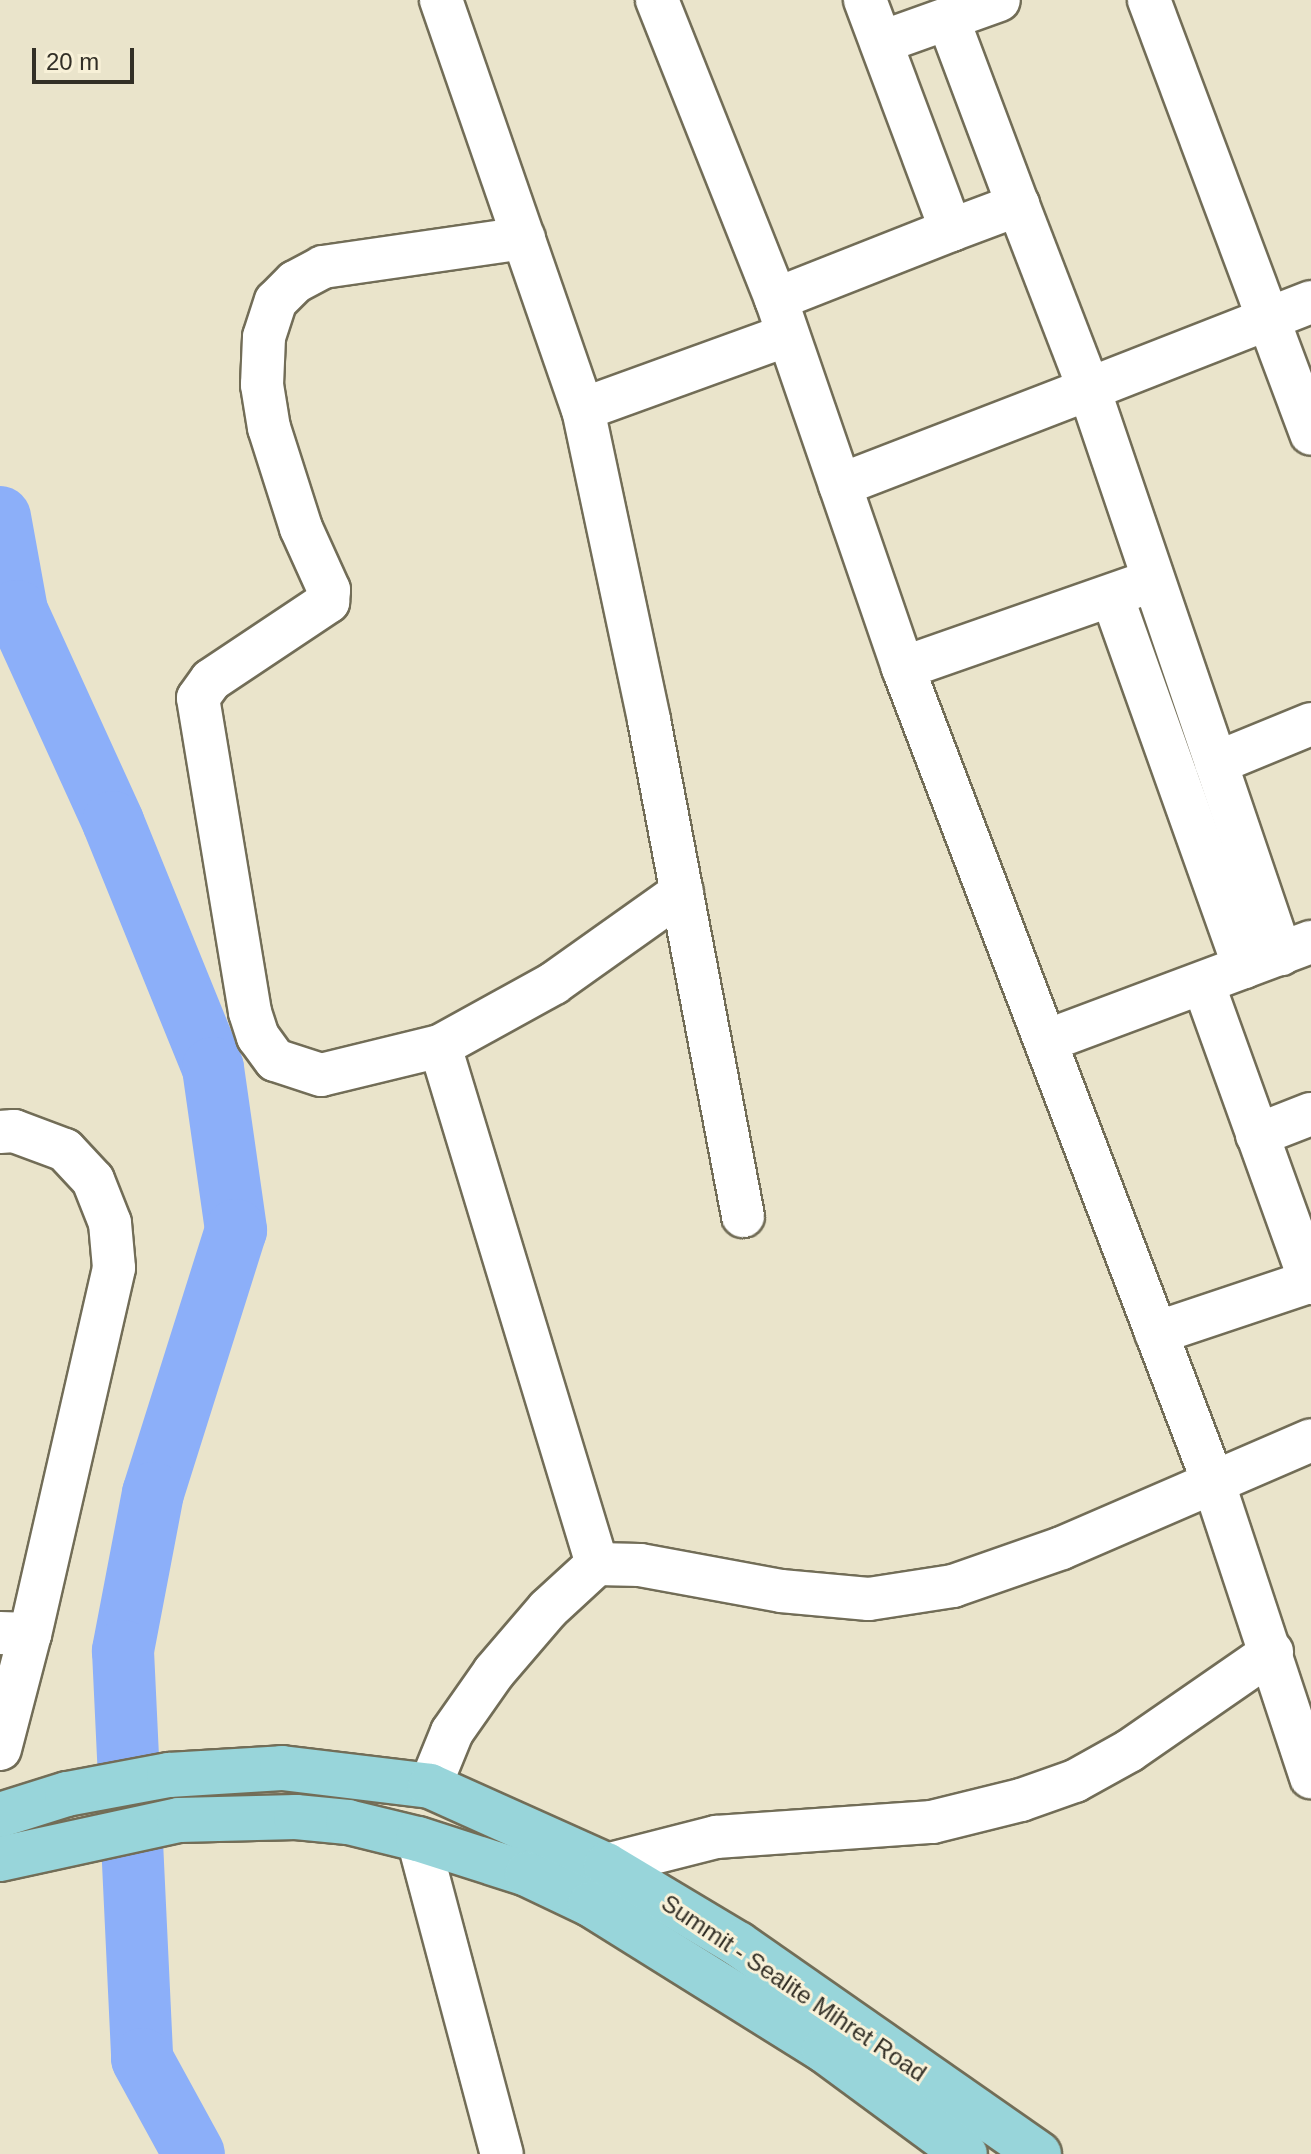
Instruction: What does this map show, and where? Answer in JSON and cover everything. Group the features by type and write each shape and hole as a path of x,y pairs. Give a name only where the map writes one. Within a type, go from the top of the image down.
{"main road":[{"name":"Summit - Sealite Mihret Road","path":"0,1815 67,1794 169,1775 282,1768 430,1786 606,1865 738,1944 1039,2154"},
{"path":"0,1859 68,1841 179,1820 296,1817 348,1822 418,1839 527,1874 590,1904 824,2050 965,2154"}],"street":[{"path":"441,0 583,409 682,892 743,1216"},
{"path":"657,0 781,317 903,668 1214,1484 1311,1777"},
{"path":"865,0 951,230"},
{"path":"882,42 999,0"},
{"path":"1149,0 1311,434"},
{"path":"948,19 1089,389 1278,954"},
{"path":"583,409 781,317 951,230 1018,205"},
{"path":"524,238 323,267 295,282 276,301 264,337 262,385 269,428 301,528 329,590 328,602 211,680 198,698 250,1012 258,1037 275,1060 321,1075 440,1046 554,983 682,892"},
{"path":"840,485 1311,302"},
{"path":"903,668 1153,580"},
{"path":"1112,596 1278,954"},
{"path":"1216,763 1311,724"},
{"path":"1046,1041 1278,954"},
{"path":"1156,1333 1311,1282 1203,983"},
{"path":"440,1046 597,1564"},
{"path":"1257,1135 1311,1114"},
{"path":"0,1132 14,1131 65,1150 93,1180 110,1223 114,1268 15,1634 0,1749"},
{"path":"430,1786 452,1732 494,1672 548,1609 597,1564 640,1565 781,1591 869,1599 953,1586 1062,1548 1311,1440"},
{"path":"606,1865 716,1837 932,1822 1021,1800 1075,1781 1129,1751 1272,1652"},
{"path":"418,1839 502,2154"}],"waterway":[{"path":"0,517 17,611 113,822 213,1068 236,1230 153,1493 123,1651 142,2059 194,2154"}]}
